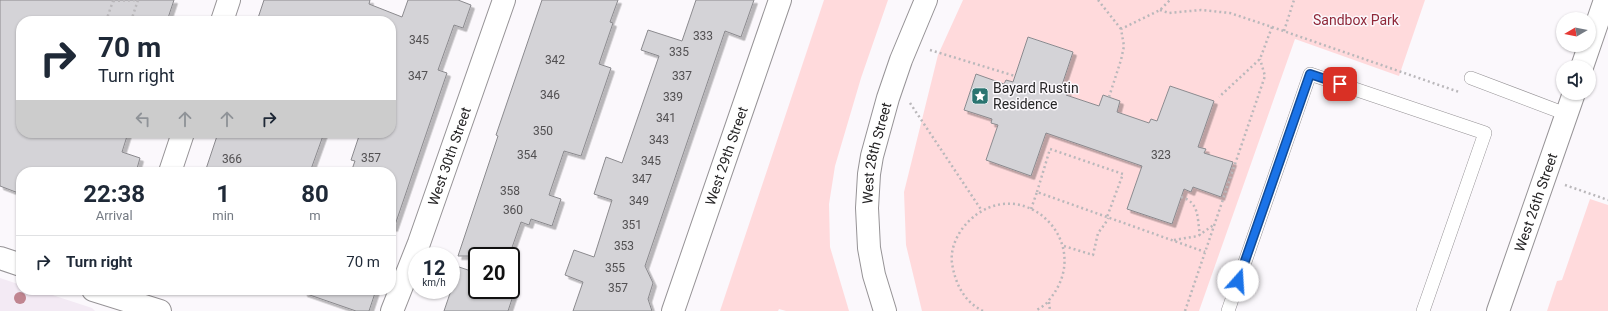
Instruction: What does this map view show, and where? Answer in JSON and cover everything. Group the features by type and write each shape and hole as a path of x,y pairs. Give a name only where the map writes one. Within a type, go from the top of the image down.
{"street":[{"path":"224,16 229,0"},
{"name":"West 30th Street","path":"392,311 419,243 504,0"},
{"name":"West 29th Street","path":"673,311 780,0"},
{"name":"West 28th Street","path":"885,311 870,255 867,208 872,156 901,60 909,44 926,0"},
{"path":"1584,60 1605,0"},
{"name":"West 26th Street","path":"1498,311 1571,100"},
{"path":"172,167 181,138"},
{"path":"0,258 16,263"},
{"path":"110,295 160,311"}],"lane":[{"path":"1228,311 1310,74 1485,133 1423,311"},
{"path":"1471,78 1566,114"}],"path":[{"path":"108,16 113,0 138,0 133,16"},
{"path":"1098,0 1121,29 1124,46 1109,97"},
{"path":"1121,29 1160,10 1170,0"},
{"path":"1284,31 1294,0"},
{"path":"1160,10 1169,13 1201,10 1230,13 1464,94"},
{"path":"1220,97 1260,59 1272,27"},
{"path":"909,44 1015,76"},
{"path":"1185,311 1266,76 1260,59"},
{"path":"895,80 982,211"},
{"path":"1031,209 1050,149 1123,174 1108,218 1098,233 1093,255 1064,246"},
{"path":"1545,178 1608,200"},
{"path":"1037,192 1205,252"},
{"path":"1181,197 1188,199 1194,204 1200,235"},
{"path":"983,311 976,308 962,293 954,277 952,260 954,242 963,227 975,214 991,206 1008,203 1026,206 1042,214 1055,228 1064,246 1065,266 1060,285 1049,302 1035,311"},
{"path":"1171,240 1186,239 1200,235 1215,224"},
{"path":"1049,302 1050,311"}],"shaded area":[{"path":"0,278 16,283 16,295 52,295 92,308 95,311 0,311"}],"green space":[{"path":"824,0 888,0 861,78 835,166 829,204 830,247 849,311 786,311 779,309 778,311 720,311"},
{"name":"Sandbox Park","path":"963,0 1425,0 1399,76 1295,39 1199,311 922,311 906,245 904,192 938,55","holes":["1029,37 1073,52 1061,88 1068,90 1066,95 1099,106 1103,95 1120,101 1117,112 1149,123 1151,119 1157,121 1170,86 1214,101 1198,147 1206,149 1204,153 1233,163 1221,197 1193,187 1184,189 1172,224 1127,209 1143,164 1047,130 1031,176 986,160 998,125 991,123 992,119 964,109 976,75 1004,84 1006,80 1013,82"]},
{"path":"1590,199 1608,205 1608,311 1547,311 1557,281 1562,280"}],"building":[{"path":"0,0 174,0 169,16 16,16 16,138 126,138 122,152 140,158 137,167 16,167 16,192 0,186"},
{"path":"264,0 370,0 369,4 402,17 408,0 458,0 471,5 463,28 454,25 438,70 447,73 396,222 396,167 353,167 355,161 351,160 358,138 396,138 396,16 259,16"},
{"path":"542,0 618,0 610,22 613,23 599,64 611,68 581,156 564,151 549,195 561,199 552,226 531,219 529,225 521,222 512,247 468,247 468,256 460,256 460,250 498,136 496,135"},
{"path":"696,0 754,0 741,37 725,31 645,266 653,283 648,299 652,311 573,311 583,282 565,275 574,250 594,257 612,200 594,194 606,157 622,163 659,56 641,50 648,30 682,41"},
{"path":"1028,37 1073,52 1061,88 1068,90 1066,95 1099,106 1103,95 1120,101 1117,112 1149,123 1151,119 1157,121 1170,86 1214,101 1198,147 1206,149 1204,153 1233,162 1221,197 1193,187 1191,192 1184,189 1172,224 1127,209 1142,166 1046,133 1031,176 986,160 998,125 991,123 992,119 964,110 976,74 1004,84 1006,80 1013,82"},
{"path":"216,138 322,138 312,167 207,167"},
{"path":"460,267 468,270 468,299 512,299 508,311 444,311 448,299 460,299"},
{"path":"310,295 374,295 369,311 356,311"}],"place":[{"name":"Bayard Rustin Residence","path":"980,96"}],"route":[{"path":"1238,281 1310,74 1340,84"}]}
